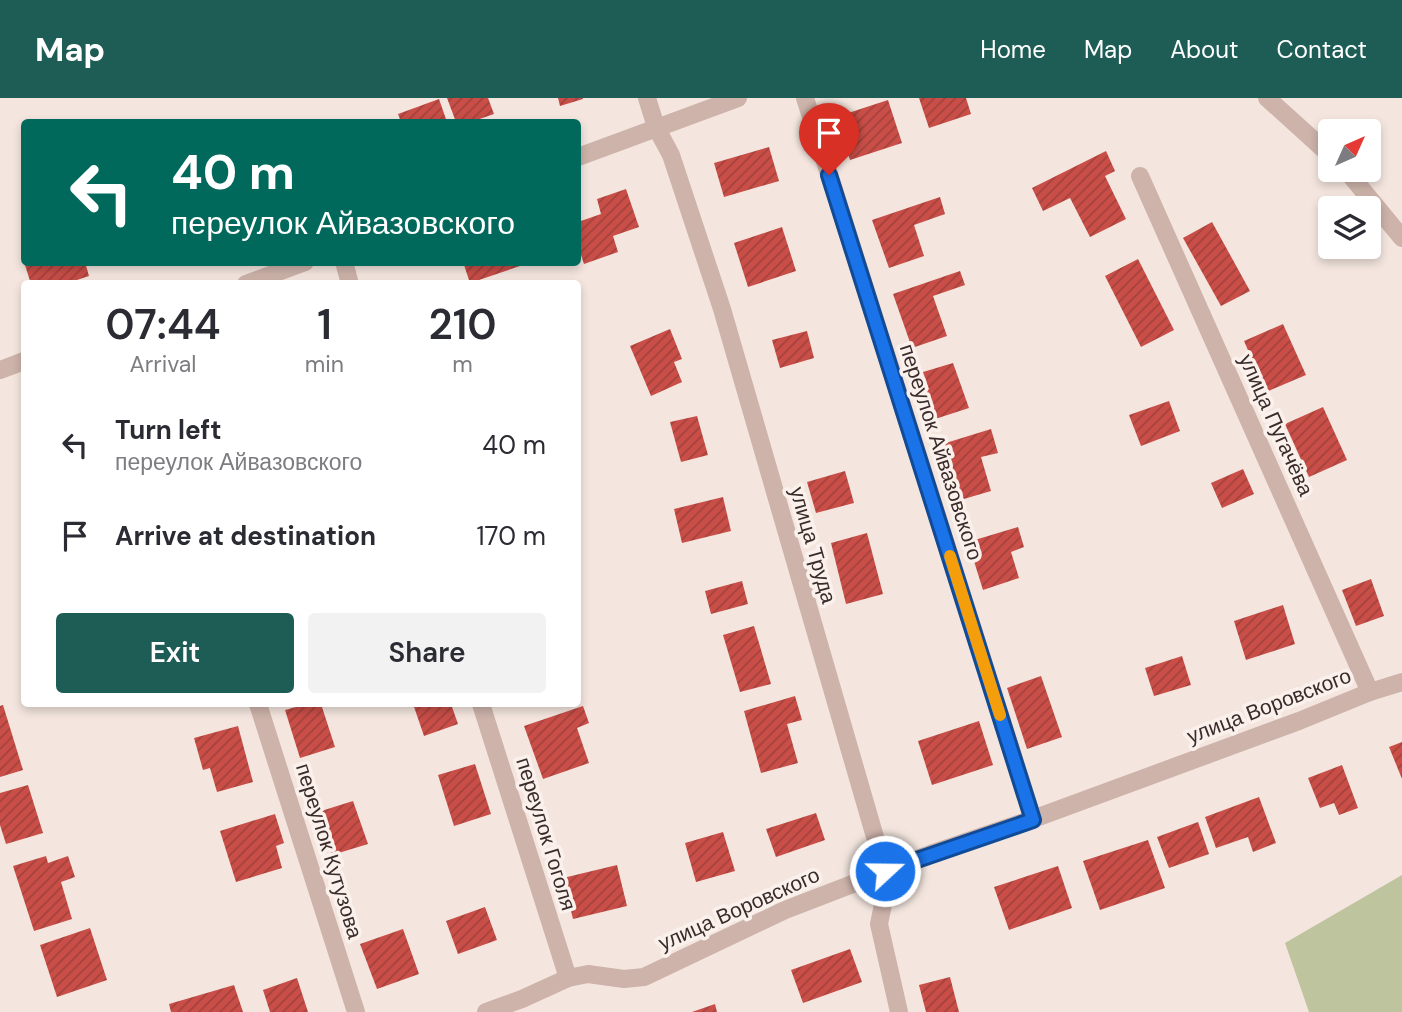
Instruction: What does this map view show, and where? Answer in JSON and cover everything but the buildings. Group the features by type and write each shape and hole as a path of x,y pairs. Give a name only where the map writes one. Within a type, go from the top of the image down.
{"street":[{"name":"улица Труда","path":"647,98 656,127 671,155 722,309 885,871 885,895 879,924 899,1012"},
{"path":"581,157 738,98"},
{"name":"переулок Айвазовского","path":"805,98 1033,820"},
{"path":"1266,98 1318,144"},
{"name":"улица Пугачёва","path":"1140,176 1370,692"},
{"path":"1356,182 1402,238"},
{"path":"257,280 295,266"},
{"path":"0,370 21,362"},
{"name":"улица Воровского","path":"486,1012 568,978 588,974 624,979 644,977 785,910 885,871 1033,820 1402,682"},
{"name":"переулок Кутузова","path":"259,707 356,1012"},
{"name":"переулок Гоголя","path":"482,707 568,978"}],"green space":[{"path":"1402,875 1402,1012 1309,1012 1285,943"}],"slow traffic":[{"path":"950,556 1000,715"}],"route":[{"path":"829,175 1033,820 885,871"}]}
